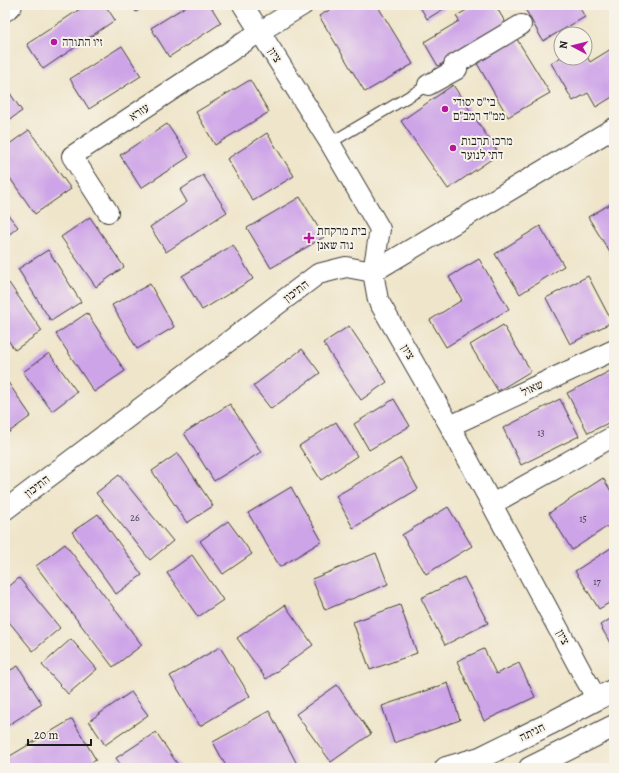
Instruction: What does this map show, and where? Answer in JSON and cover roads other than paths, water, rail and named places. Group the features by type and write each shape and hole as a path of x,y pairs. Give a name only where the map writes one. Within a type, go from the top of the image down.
{"street":[{"path":"5,10 11,5"},
{"name":"ציון","path":"243,5 330,144 380,229 373,272 378,300 450,426 582,673 605,694"},
{"path":"261,32 303,5"},
{"path":"428,86 457,68 454,65 521,25"},
{"name":"עזרא","path":"108,212 72,156 261,32"},
{"path":"373,272 614,128"},
{"name":"התיכון","path":"5,510 318,274 346,267 373,272"},
{"name":"שאול","path":"450,426 614,350"},
{"path":"492,504 614,436"},
{"name":"חניתה","path":"446,768 480,758 605,694"},
{"path":"530,768 614,726"}],"lane":[{"path":"330,144 428,86"}],"place":[{"name":"זיו התורה","path":"54,42"},
{"name":"בי\"ס יסודי ממ\"ד רמב\"ם","path":"445,109"},
{"name":"מרכז תרבות דתי לנוער","path":"453,148"},
{"name":"בית מרקחת נוה שאנן","path":"309,238"}]}
